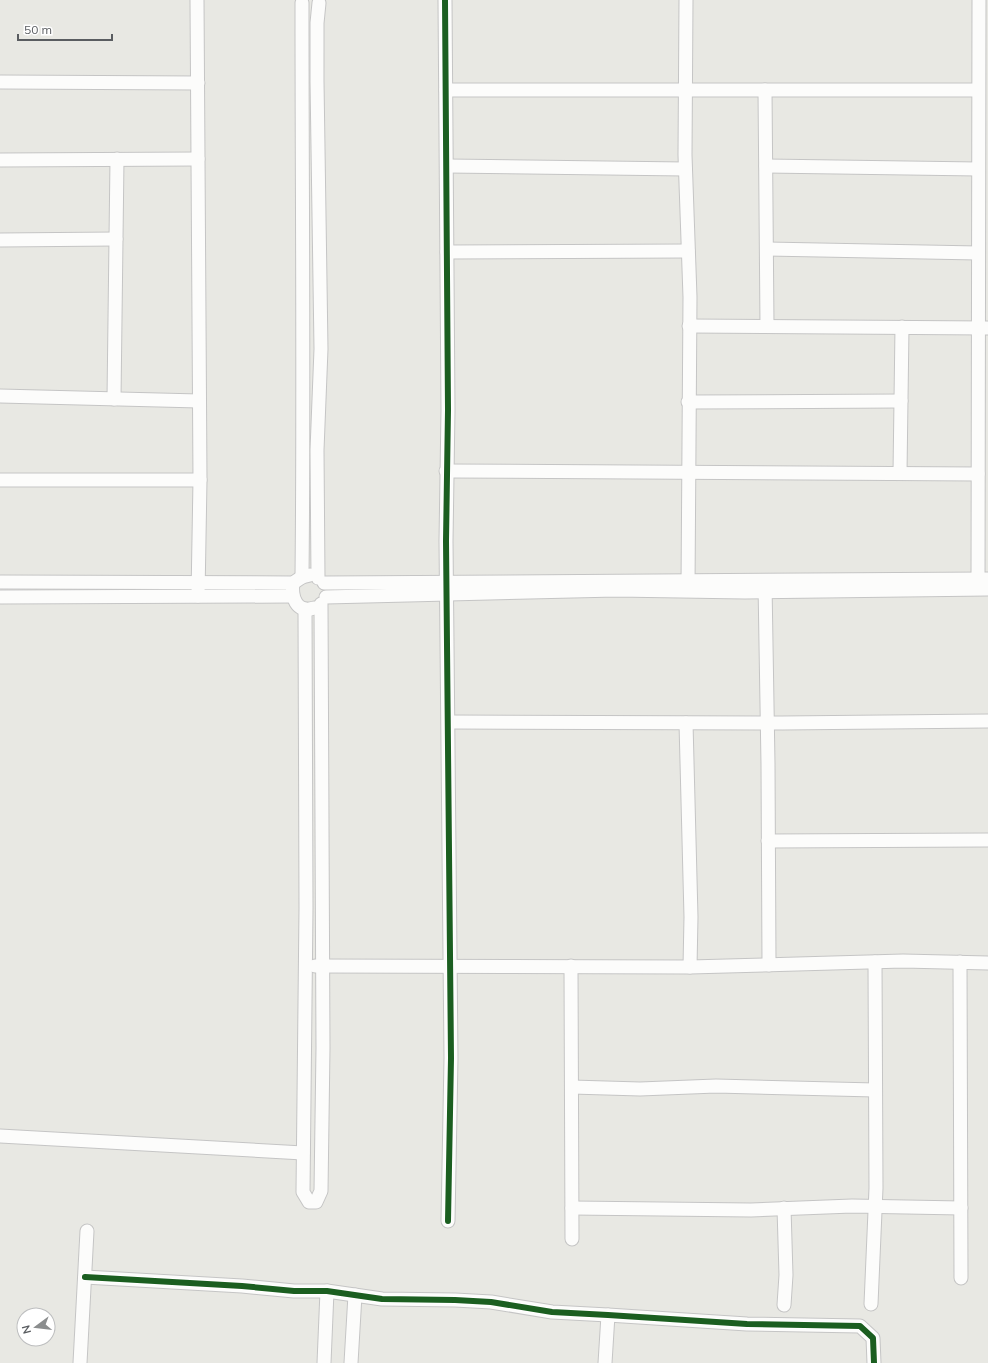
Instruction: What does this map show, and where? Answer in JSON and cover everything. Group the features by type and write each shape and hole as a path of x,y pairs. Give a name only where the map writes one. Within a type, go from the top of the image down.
{"street":[{"path":"197,0 200,480 198,596"},
{"path":"445,0 448,410 446,471 451,1058 448,1221"},
{"path":"686,0 686,169 689,326 688,586"},
{"path":"0,582 198,582 298,580 313,576 321,581 447,588 983,585 978,474 983,328 978,253 979,0"},
{"path":"321,1 311,6 300,2 303,176 298,580 292,596 296,604 306,609 316,608 323,600 447,588"},
{"path":"306,609 303,1192 309,1202 316,1202 321,1191 323,966 323,600 321,581 317,457 321,349 317,23 321,1"},
{"path":"0,82 198,83"},
{"path":"446,90 978,90"},
{"path":"766,90 767,326"},
{"path":"114,399 117,159"},
{"path":"0,160 198,159"},
{"path":"447,166 686,169"},
{"path":"766,166 978,169"},
{"path":"0,240 116,238"},
{"path":"767,249 978,253"},
{"path":"447,252 688,252"},
{"path":"689,326 983,328"},
{"path":"900,473 902,327"},
{"path":"0,396 199,401"},
{"path":"688,402 901,401"},
{"path":"446,471 978,474"},
{"path":"0,480 200,480"},
{"path":"765,586 769,966"},
{"path":"0,597 292,596"},
{"path":"449,722 767,723 988,721"},
{"path":"686,723 691,917 690,967"},
{"path":"768,841 988,840"},
{"path":"305,966 690,967 874,962 988,963"},
{"path":"871,1304 875,1207 874,962"},
{"path":"960,962 961,1278"},
{"path":"571,966 572,1239"},
{"path":"572,1087 640,1088 716,1086 875,1090"},
{"path":"0,1136 303,1153"},
{"path":"572,1208 961,1208"},
{"path":"784,1208 786,1275 784,1305"},
{"path":"80,1363 87,1230"},
{"path":"85,1277 242,1286 294,1291 327,1291 382,1299 491,1302 552,1312 748,1324 860,1326 873,1338 874,1363"},
{"path":"324,1363 327,1291"},
{"path":"350,1363 355,1295"},
{"path":"605,1363 608,1315"}],"cycle path":[{"path":"445,0 448,410 446,541 451,1058 448,1221"},
{"path":"85,1277 242,1286 294,1291 327,1291 382,1299 491,1302 552,1312 747,1324 860,1326 873,1338 874,1363"}]}
